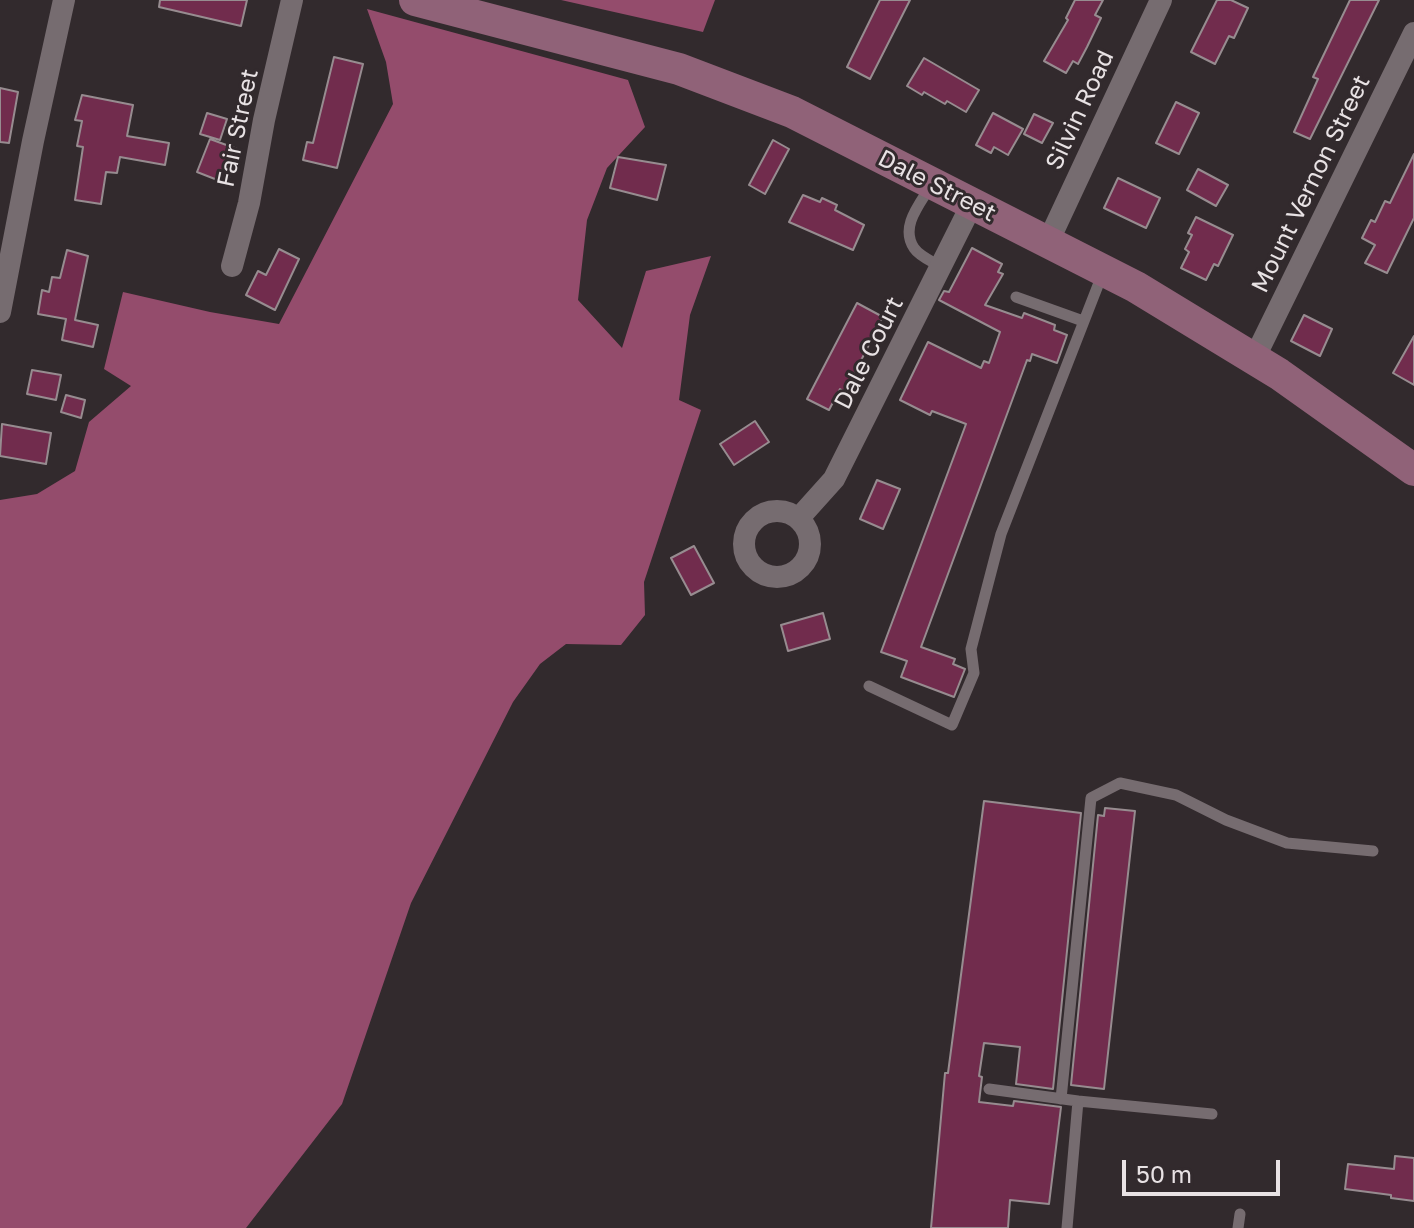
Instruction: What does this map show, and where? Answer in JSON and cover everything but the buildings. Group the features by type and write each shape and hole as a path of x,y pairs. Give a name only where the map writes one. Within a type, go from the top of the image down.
{"street":[{"path":"0,312 64,0"},
{"name":"Fair Street","path":"232,266 249,203 264,120 292,0"},
{"name":"Dale Street","path":"415,0 679,69 792,112 1136,287 1254,359 1414,470"},
{"name":"Silvin Road","path":"1048,242 1161,0"},
{"name":"Mount Vernon Street","path":"1254,359 1414,33"},
{"name":"Dale Court","path":"799,518 834,479 972,204"}],"lane":[{"path":"932,183 911,219 909,235 914,250 941,267"},
{"path":"869,686 952,725 974,673 971,649 1001,534 1104,271"},
{"path":"1016,297 1083,321"},
{"path":"1061,1099 1091,798 1120,783 1176,795 1226,820 1287,843 1373,851"},
{"path":"989,1089 1212,1114"},
{"path":"1067,1228 1078,1101"},
{"path":"1238,1228 1240,1214"}],"shaded area":[{"path":"561,0 715,0 703,32"},
{"path":"367,9 628,80 645,127 607,168 587,220 578,300 622,348 646,271 711,256 690,315 679,400 701,410 644,582 645,615 621,645 566,644 540,664 513,702 411,903 342,1104 246,1228 0,1228 0,500 37,494 75,471 89,422 131,386 104,369 123,292 279,324 393,104 386,62"}]}
